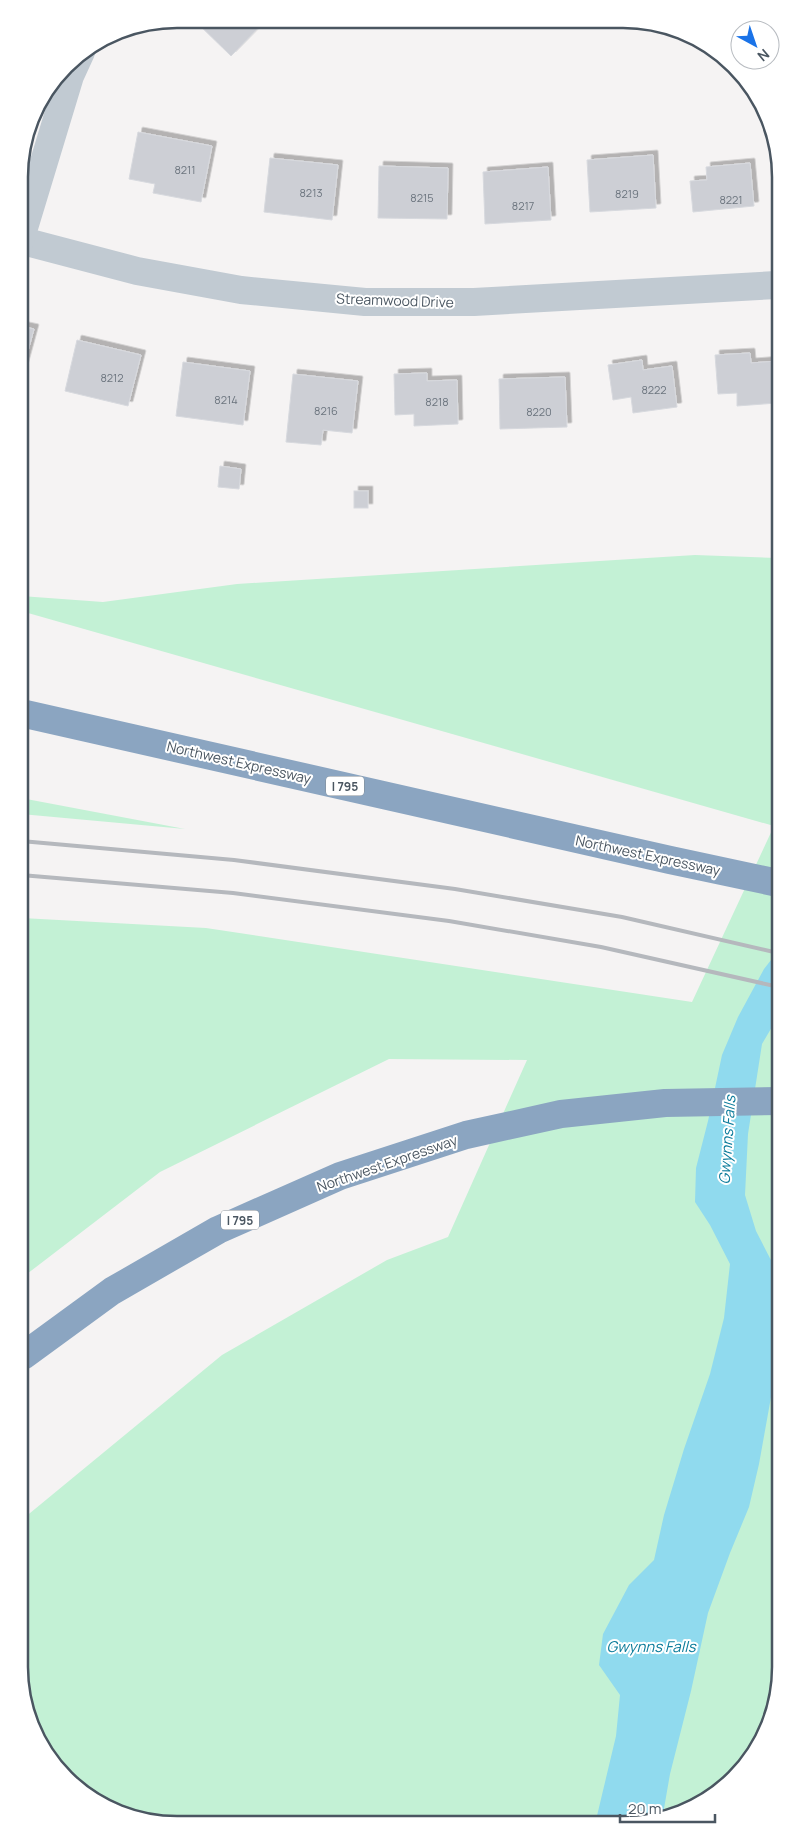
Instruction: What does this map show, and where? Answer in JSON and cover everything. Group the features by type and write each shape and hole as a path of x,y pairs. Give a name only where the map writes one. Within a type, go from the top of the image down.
{"highway":[{"name":"Northwest Expressway","path":"28,715 772,882"},
{"name":"Northwest Expressway","path":"27,1354 112,1291 218,1230 340,1176 466,1136 561,1114 664,1103 772,1101"}],"street":[{"path":"28,214 73,69"},
{"name":"Streamwood Drive","path":"28,242 137,270 241,290 365,302 474,302 772,285"}],"green space":[{"path":"695,555 772,558 772,825 28,613 28,596 103,602 237,584"},
{"path":"28,799 185,829 28,815"},
{"path":"772,830 772,1677 770,1697 761,1725 753,1742 742,1758 722,1780 689,1801 671,1809 643,1815 624,1816 167,1816 147,1814 129,1809 111,1801 78,1780 58,1758 47,1742 39,1725 29,1687 27,1668 27,1515 222,1355 387,1260 448,1237 527,1060 389,1059 160,1172 27,1274 27,918 206,928 692,1002"}],"water":[{"name":"Gwynns Falls","path":"772,959 772,1027 762,1044 748,1134 745,1195 756,1231 772,1262 772,1392 759,1464 749,1507 708,1613 670,1774 664,1811 643,1815 597,1816 616,1736 620,1695 599,1665 603,1634 629,1585 654,1560 664,1515 710,1374 724,1318 730,1264 710,1225 695,1202 696,1168 722,1055 738,1017 764,969"}],"building":[{"path":"202,28 258,28 231,56"},
{"path":"138,132 212,146 201,202 153,193 155,184 129,179"},
{"path":"653,155 656,208 590,212 587,160"},
{"path":"270,158 338,165 332,220 264,212"},
{"path":"750,163 754,206 693,212 690,181 707,180 706,167"},
{"path":"379,166 448,168 447,219 378,218"},
{"path":"548,167 551,220 485,224 483,172"},
{"path":"28,328 34,329 28,351"},
{"path":"77,340 141,355 128,406 65,391"},
{"path":"750,353 751,363 772,361 772,403 737,406 737,393 718,394 715,355"},
{"path":"642,360 643,370 672,366 677,407 633,413 631,397 613,400 608,365"},
{"path":"183,362 250,371 243,425 176,416"},
{"path":"427,373 427,381 457,380 458,424 414,426 414,414 395,415 394,374"},
{"path":"293,374 358,381 352,433 323,430 321,445 286,442"},
{"path":"565,377 567,427 500,429 499,379"},
{"path":"220,466 241,469 239,489 218,487"},
{"path":"354,491 368,491 368,508 354,508"}],"railway":[{"path":"28,842 234,860 455,889 622,917 772,952"},
{"path":"28,876 233,893 449,921 601,947 772,985"}]}
